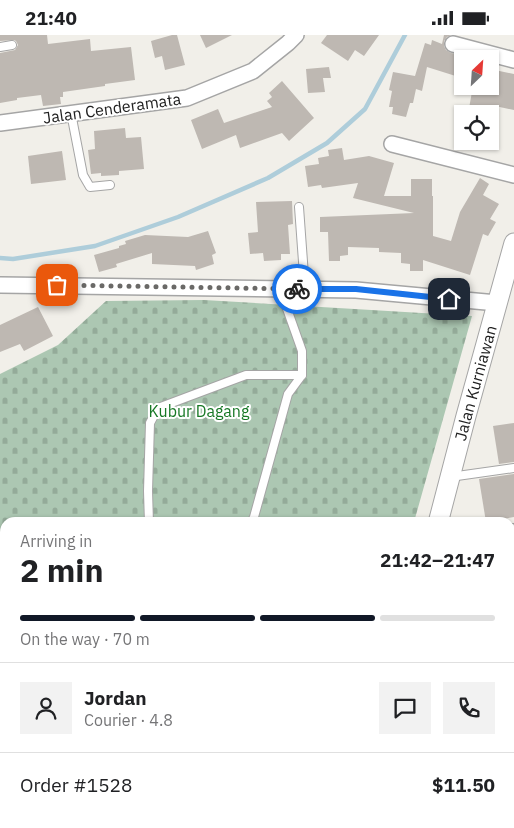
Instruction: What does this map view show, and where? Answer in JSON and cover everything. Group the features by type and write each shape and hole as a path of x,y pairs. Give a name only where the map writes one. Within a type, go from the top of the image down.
{"street":[{"name":"Jalan Cenderamata","path":"0,123 187,98 253,71 296,35"},
{"path":"453,44 514,60"},
{"path":"392,144 514,175"},
{"name":"Jalan Kurniawan","path":"441,517 468,407 513,252"},
{"path":"0,285 356,289 497,303"}],"lane":[{"path":"0,47 12,45"},
{"path":"71,113 83,175 90,187 110,185"},
{"path":"299,207 305,289"},
{"path":"254,517 288,394 302,375 302,351 280,289"},
{"path":"149,517 150,423 158,408 246,375 302,375"},
{"path":"450,477 514,468"}],"green space":[{"name":"Kubur Dagang","path":"204,300 472,316 415,517 0,517 0,374 58,345 106,301"}],"building":[{"path":"0,35 47,35 48,44 90,39 91,51 131,47 135,80 63,92 63,97 60,97 61,104 43,106 41,95 17,98 17,100 0,103 0,53 15,50 18,45 14,40 0,41"},
{"path":"177,35 185,65 165,70 162,56 155,58 151,41"},
{"path":"200,35 232,35 206,48"},
{"path":"327,35 379,35 364,56 355,50 348,61 321,43"},
{"path":"444,35 451,35 444,41 444,46 446,50 454,54 454,75 427,67 422,91 416,89 413,103 410,103 406,117 392,114 393,107 389,107 392,91 389,90 393,72 415,76 425,43 431,45 432,40 442,44"},
{"path":"329,67 331,78 323,78 325,92 308,93 306,69"},
{"path":"499,71 514,74 514,110 499,107 499,105 470,105 471,95 499,95"},
{"path":"282,81 314,118 289,141 282,133 240,148 236,135 202,149 191,120 218,109 224,123 272,107 267,101 272,97 269,93"},
{"path":"125,128 126,138 141,137 144,169 119,171 119,175 101,176 101,173 91,174 88,150 95,149 94,131"},
{"path":"342,148 344,160 369,156 394,163 384,196 411,196 411,179 432,179 433,236 451,241 460,212 480,178 489,184 483,195 499,204 490,219 496,222 488,236 483,234 470,275 423,260 423,271 410,271 410,264 401,263 401,253 379,252 379,248 348,247 348,255 340,256 340,261 329,261 328,232 320,232 320,217 414,213 353,198 358,183 322,188 321,185 308,187 305,166 319,164 318,158 329,156 328,150"},
{"path":"62,151 66,180 31,184 28,156"},
{"path":"292,201 293,224 288,225 290,254 281,254 281,260 264,261 263,253 250,254 248,233 258,232 256,202"},
{"path":"208,231 216,253 212,255 214,264 196,270 195,266 152,264 152,253 116,264 117,267 99,272 94,255 119,248 119,246 126,244 125,241 145,235 188,237"},
{"path":"38,307 53,336 24,351 20,344 0,352 0,325"},
{"path":"514,423 514,462 499,464 493,426"},
{"path":"514,474 514,517 485,517 479,479"}],"waterway":[{"path":"0,258 13,259 95,246 178,217 268,178 327,143 365,109 405,35"}],"way so far":[{"path":"57,285 297,289"}],"route":[{"path":"297,289 356,289 449,299"}]}
